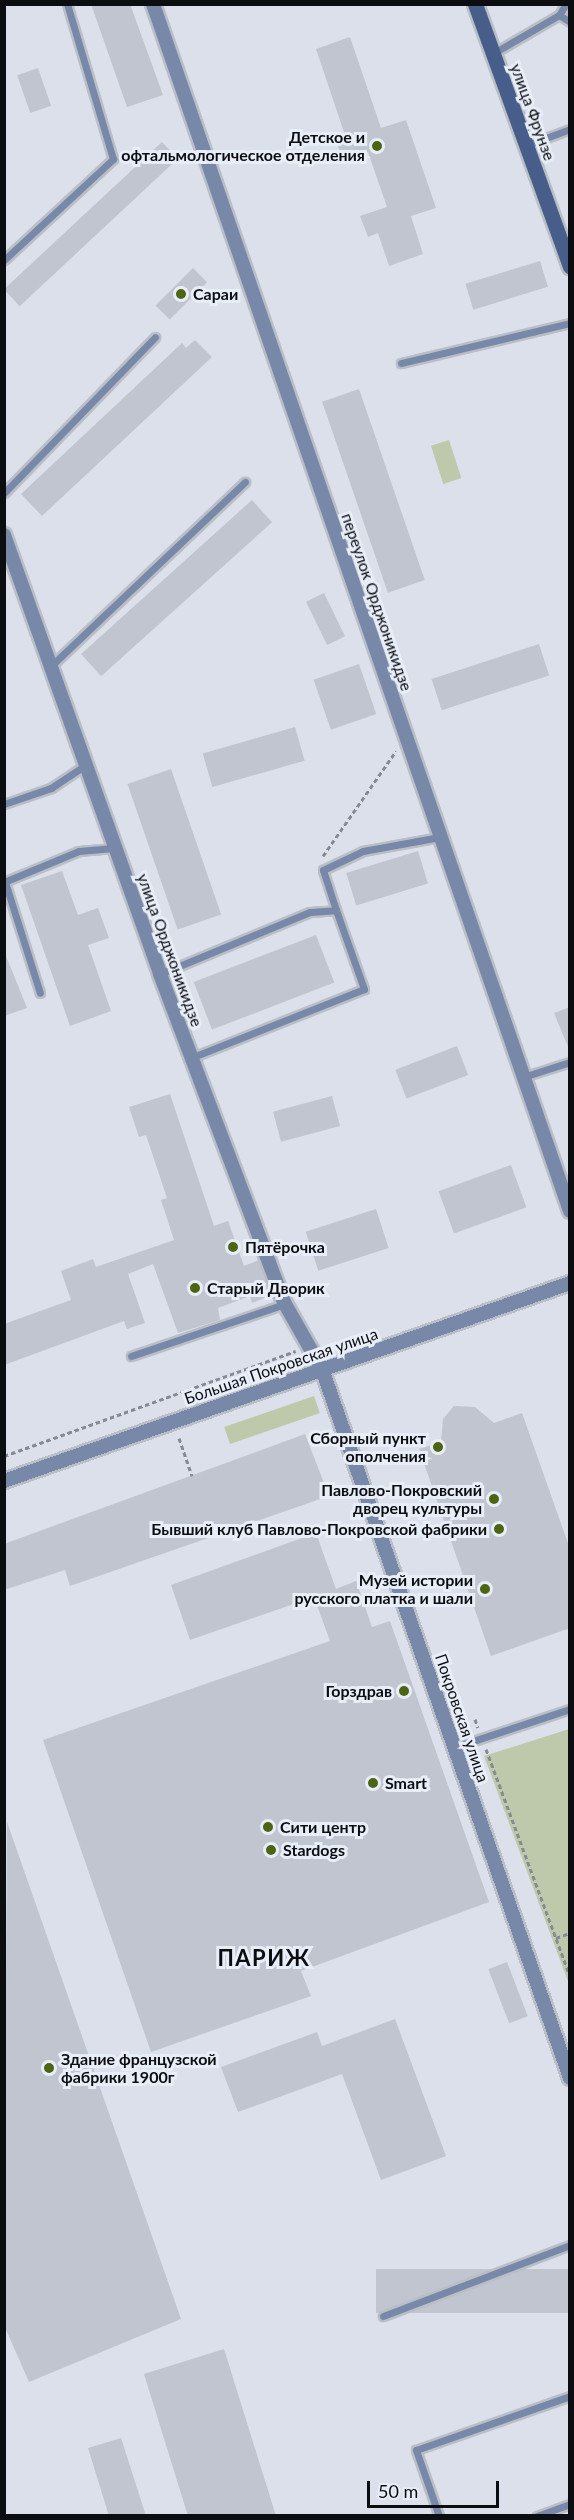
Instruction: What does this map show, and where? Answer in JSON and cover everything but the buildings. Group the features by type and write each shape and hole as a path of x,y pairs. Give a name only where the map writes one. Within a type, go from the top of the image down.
{"main road":[{"name":"улица Фрунзе","path":"475,4 570,266"}],"street":[{"name":"переулок Орджоникидзе","path":"153,4 570,1211"},
{"name":"улица Орджоникидзе","path":"4,535 160,974 285,1304 322,1369"},
{"name":"Большая Покровская улица","path":"4,1481 570,1283"},
{"name":"Покровская улица","path":"322,1369 570,2078"}],"lane":[{"path":"4,260 113,159 67,4"},
{"path":"492,54 559,15 566,4"},
{"path":"559,15 570,22"},
{"path":"525,145 570,129"},
{"path":"401,363 570,323"},
{"path":"4,493 155,337"},
{"path":"52,665 245,482"},
{"path":"4,804 51,788 87,764"},
{"path":"193,1058 364,989 322,870 363,851 440,837"},
{"path":"40,993 5,882 79,851 116,848"},
{"path":"160,974 310,912 336,910"},
{"path":"523,1077 570,1062"},
{"path":"131,1356 285,1304"},
{"path":"455,1747 570,1710"},
{"path":"383,2316 570,2245"},
{"path":"439,2516 416,2450 570,2396"},
{"path":"537,2516 570,2504"}],"path":[{"path":"322,870 320,860 406,737"},
{"path":"4,1456 301,1349"},
{"path":"179,1438 192,1476"},
{"path":"475,1719 570,1976"},
{"path":"556,1938 570,1933"}],"green space":[{"path":"449,440 461,478 443,484 431,446"},
{"path":"314,1396 320,1413 230,1444 224,1427"},
{"path":"570,1729 569,1984 484,1756"}],"place":[{"name":"Детское и офтальмологическое отделения","path":"377,146"},
{"name":"Сараи","path":"181,294"},
{"name":"Пятёрочка","path":"233,1247"},
{"name":"Старый Дворик","path":"195,1288"},
{"name":"Сборный пункт ополчения","path":"438,1447"},
{"name":"Павлово-Покровский дворец культуры","path":"494,1499"},
{"name":"Бывший клуб Павлово-Покровской фабрики","path":"499,1529"},
{"name":"Музей истории русского платка и шали","path":"485,1589"},
{"name":"Горздрав","path":"404,1691"},
{"name":"Smart","path":"373,1783"},
{"name":"Сити центр","path":"268,1827"},
{"name":"Stardogs","path":"271,1850"},
{"name":"Здание французской фабрики 1900г","path":"49,2068"}],"district":[{"name":"ПАРИЖ","path":"264,1958"}]}
